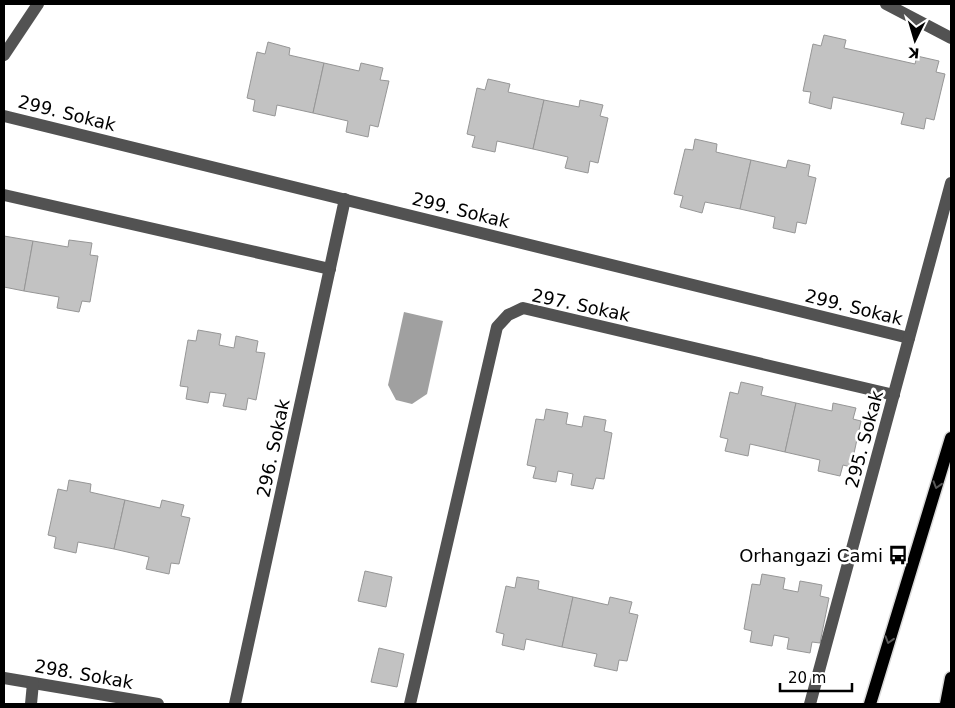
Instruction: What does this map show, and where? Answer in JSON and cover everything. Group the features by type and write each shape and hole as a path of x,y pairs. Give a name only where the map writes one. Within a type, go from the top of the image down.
{"main road":[{"path":"870,704 951,438"},
{"path":"946,704 951,678"}],"street":[{"path":"4,55 38,4"},
{"path":"886,4 951,38"},
{"name":"299. Sokak","path":"4,116 909,338"},
{"name":"295. Sokak","path":"810,704 951,183"},
{"path":"4,195 330,269"},
{"name":"296. Sokak","path":"235,704 344,199"},
{"name":"297. Sokak","path":"410,704 497,327 508,315 523,308 894,395"},
{"name":"298. Sokak","path":"4,678 158,704"},
{"path":"31,704 32,682"}],"shaded area":[{"path":"404,312 443,321 427,394 412,404 396,400 388,385"}],"building":[{"path":"824,35 846,40 844,48 915,64 917,56 939,61 936,72 945,74 934,120 926,118 924,129 901,124 904,113 869,105 833,97 831,109 809,103 811,92 803,91 813,44 821,46"},
{"path":"268,42 290,48 289,55 324,63 313,113 277,105 275,116 253,111 255,100 247,98 257,52 265,54"},
{"path":"324,63 359,71 361,63 383,68 380,80 389,81 378,127 370,125 368,137 346,132 348,121 313,113"},
{"path":"488,79 510,84 508,92 544,100 533,149 497,141 495,152 472,147 475,136 467,134 477,88 485,90"},
{"path":"544,100 579,107 580,100 603,105 600,116 608,118 598,163 590,161 588,173 565,168 568,157 533,149"},
{"path":"695,139 717,144 716,152 751,160 740,209 705,202 702,213 680,207 683,196 674,194 685,149 693,150"},
{"path":"751,160 786,168 788,160 810,165 808,176 816,178 806,224 797,222 795,233 773,228 775,217 740,209"},
{"path":"4,236 33,241 24,291 4,287"},
{"path":"69,240 92,243 90,255 98,256 90,302 82,301 79,312 57,308 59,297 24,291 33,241 68,247"},
{"path":"198,330 221,334 219,345 234,348 236,336 258,341 256,352 265,353 256,400 248,398 246,410 223,406 226,394 210,392 208,403 186,399 188,387 180,386 188,340 196,341"},
{"path":"741,382 763,387 761,395 796,403 785,452 750,444 748,456 725,451 728,439 720,437 730,392 738,394"},
{"path":"796,403 832,411 833,403 856,408 853,419 861,421 851,467 843,465 840,476 818,471 820,460 785,452"},
{"path":"546,409 568,413 566,424 582,427 584,416 606,420 604,431 612,433 604,479 596,478 593,489 571,485 573,474 558,471 556,482 533,478 536,467 527,465 536,419 544,420"},
{"path":"69,480 91,484 90,492 125,500 114,549 78,542 76,553 54,548 56,537 48,535 58,489 67,491"},
{"path":"125,500 160,508 162,500 184,505 181,516 190,518 179,564 171,563 169,574 146,569 149,557 114,549"},
{"path":"365,571 392,577 386,607 358,601"},
{"path":"762,574 785,578 783,589 798,592 800,581 822,585 820,596 829,598 820,643 812,642 810,653 787,649 789,638 774,635 772,646 750,642 752,631 744,629 752,584 760,585"},
{"path":"517,577 539,581 538,589 573,597 562,647 526,639 524,650 502,645 504,634 496,632 506,586 515,588"},
{"path":"573,597 608,605 610,597 632,602 629,613 638,615 627,661 619,660 617,671 594,666 597,654 562,647"},
{"path":"379,648 404,654 397,687 371,682"}],"place":[{"name":"Orhangazi Cami","path":"898,555"}]}
